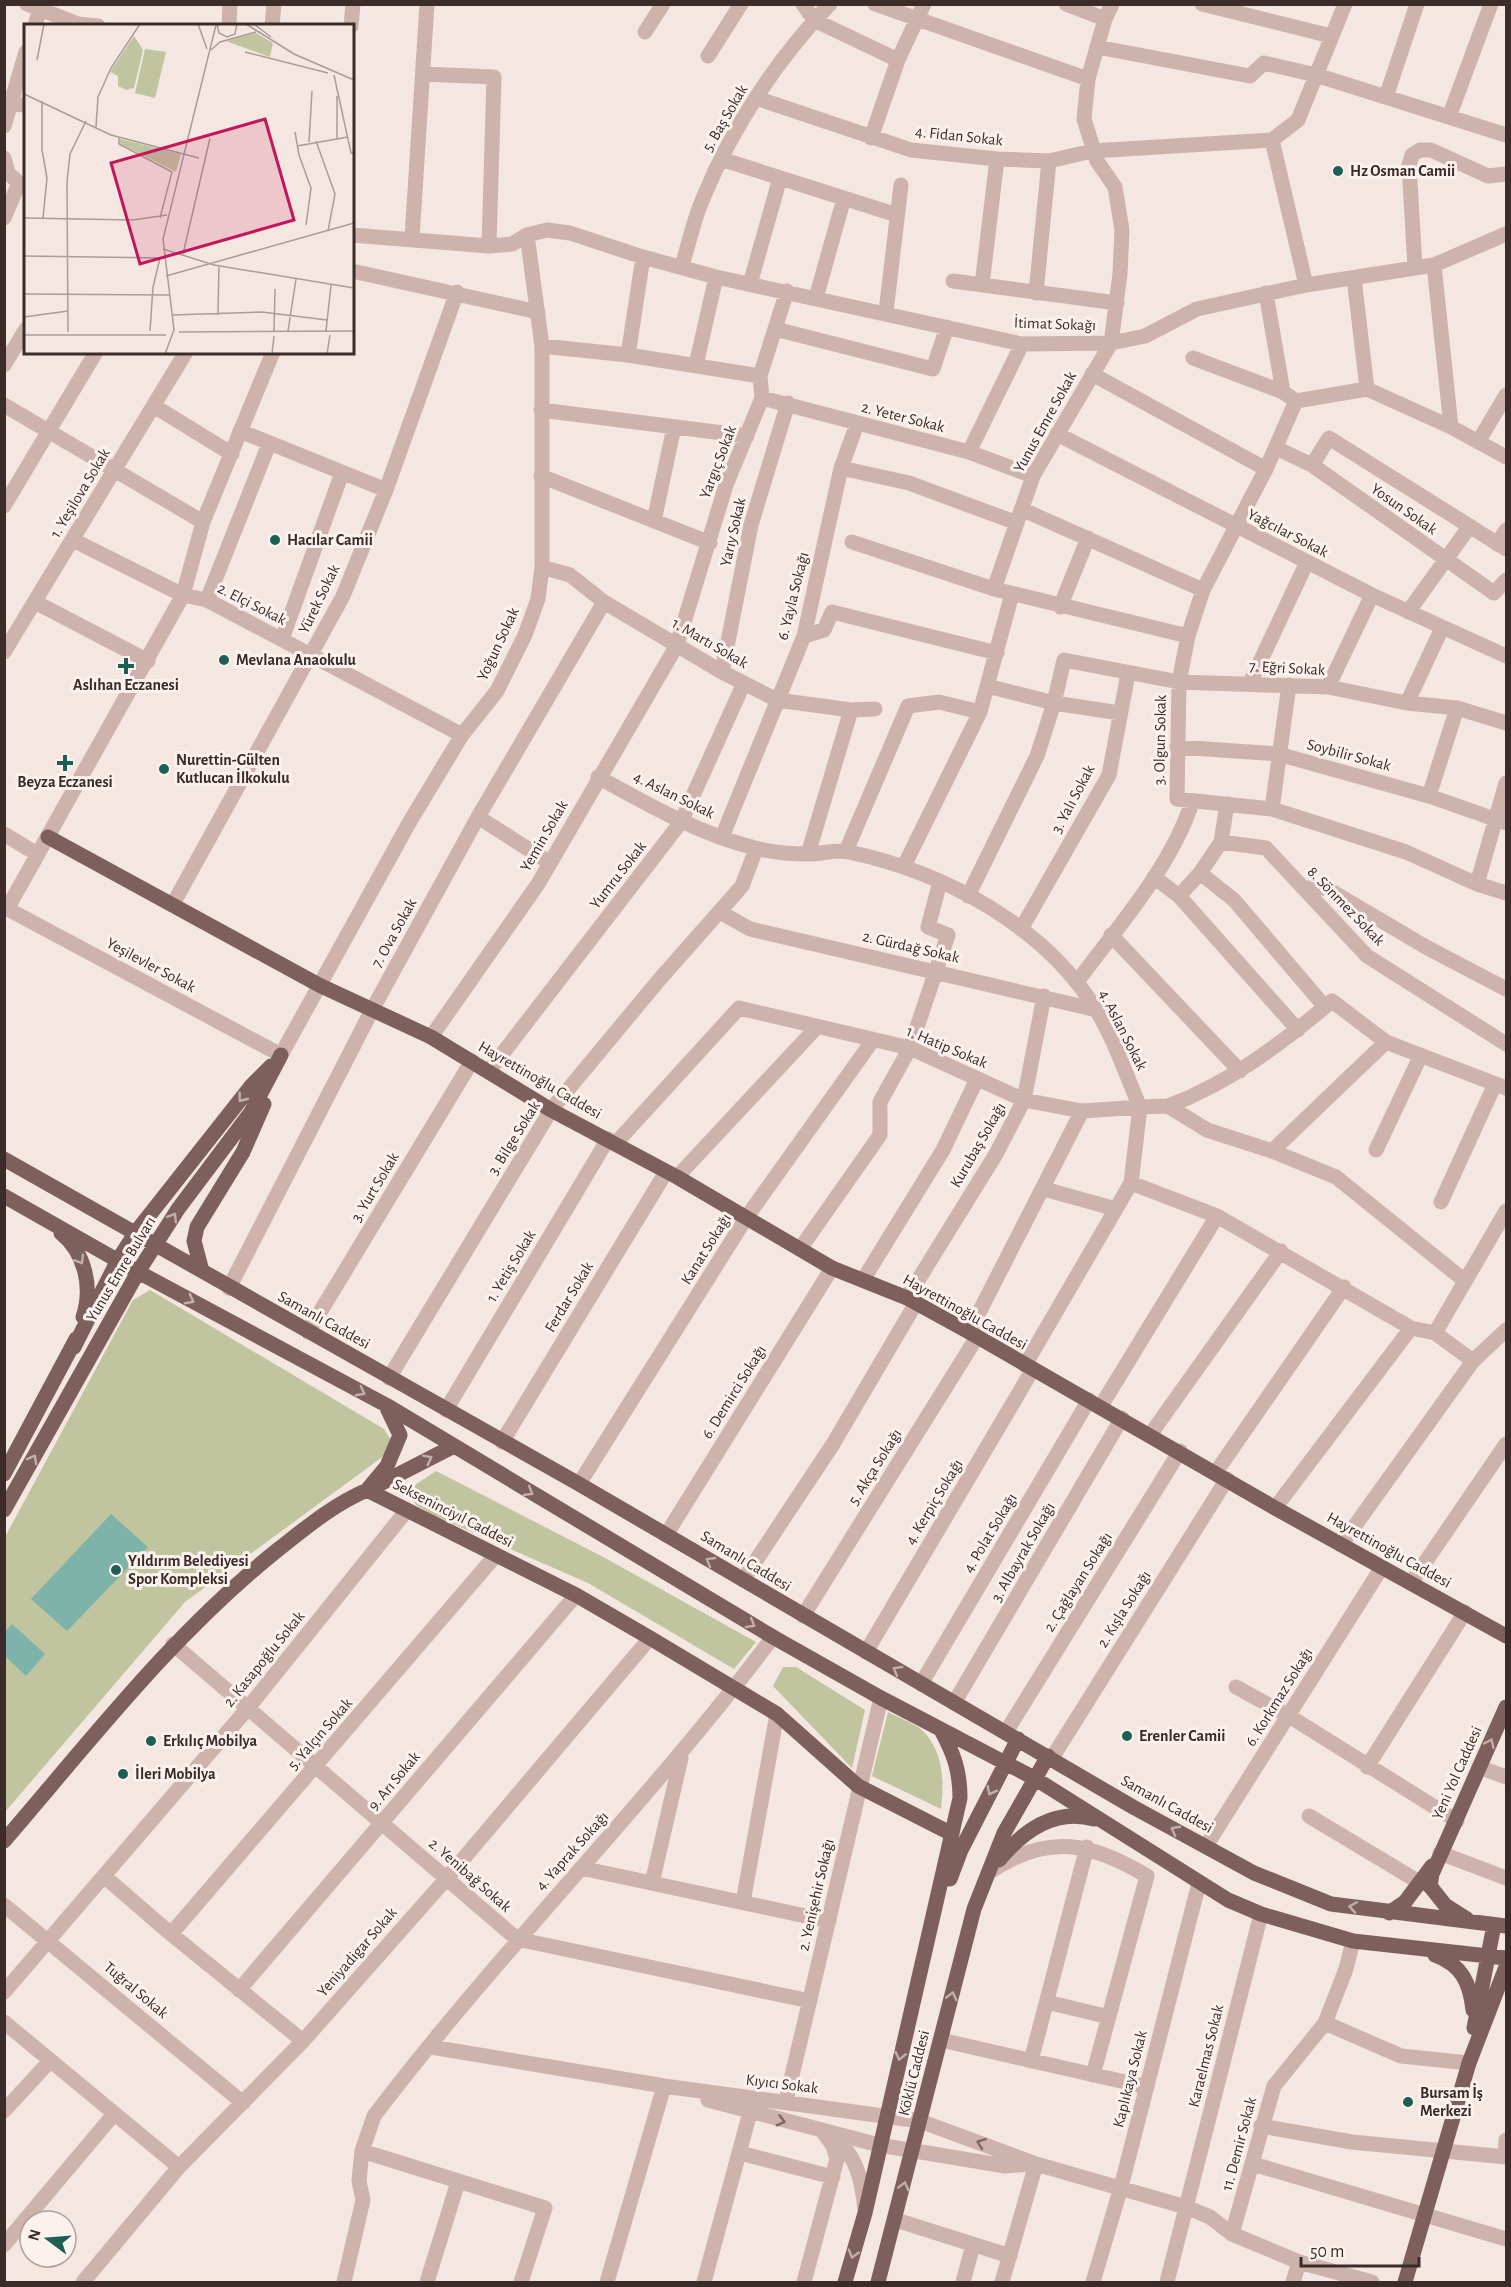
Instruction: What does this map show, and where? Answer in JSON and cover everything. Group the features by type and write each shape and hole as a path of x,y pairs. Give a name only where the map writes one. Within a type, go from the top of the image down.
{"main road":[{"path":"48,837 319,985"},
{"name":"Hayrettinoğlu Caddesi","path":"319,985 431,1037 551,1110 671,1174 832,1268 911,1300 1180,1451 1275,1508 1506,1636"},
{"path":"74,1347 118,1260 136,1232 252,1085 281,1055"},
{"name":"Yunus Emre Bulvarı","path":"4,1510 138,1272 178,1209 252,1112 281,1055"},
{"path":"202,1271 194,1241 197,1227 243,1152 266,1101 271,1074"},
{"name":"Samanlı Caddesi","path":"4,1159 579,1484 803,1616 1254,1873 1322,1900 1389,1913 1500,1925"},
{"path":"4,1196 138,1272 386,1406 881,1698 1034,1778 1199,1883 1262,1914 1353,1941 1407,1945 1487,1958 1506,1958"},
{"name":"Yunus Emre Bulvarı","path":"4,1474 74,1347 86,1309 88,1291 86,1270 67,1238 42,1218"},
{"path":"367,1491 387,1466 400,1435 386,1406"},
{"path":"367,1491 452,1447"},
{"name":"Sekseninciyıl Caddesi","path":"4,1841 173,1644 240,1580 338,1503 367,1491 576,1595 650,1638 733,1690 777,1714 858,1786 952,1834"},
{"name":"Yeni Yol Caddesi","path":"1389,1913 1425,1884 1457,1821 1506,1707"},
{"path":"928,1938 960,1798 960,1773 955,1755 941,1730"},
{"path":"928,1938 961,1850 1005,1763 1012,1735"},
{"name":"Köklü Caddesi","path":"878,2283 974,1909 1004,1833 1034,1778 1050,1757"},
{"path":"988,1874 1010,1846 1026,1832 1045,1821 1064,1817 1087,1817 1101,1821"},
{"path":"1425,1884 1444,1905 1473,1921"},
{"path":"1469,2064 1487,1958 1500,1925"},
{"name":"Köklü Caddesi","path":"845,2283 865,2213 928,1938"},
{"path":"1407,1945 1448,1960 1459,1967 1471,1994 1474,2027"},
{"path":"1405,2283 1469,2064 1503,1993 1506,1966"}],"street":[{"path":"229,24 230,4"},
{"path":"272,24 274,4"},
{"path":"351,24 352,4"},
{"path":"412,238 428,4"},
{"path":"645,32 663,4"},
{"path":"708,56 741,4"},
{"path":"803,4 814,20 898,60"},
{"name":"5. Baş Sokak","path":"682,266 703,198 721,159 756,99 796,40 830,4"},
{"path":"875,4 916,21 1088,79"},
{"path":"871,138 898,60 924,4"},
{"path":"1066,4 1105,19"},
{"path":"1111,343 1117,303 1122,230 1115,187 1092,152 1084,119 1088,79 1105,19 1112,4"},
{"path":"1202,4 1331,36"},
{"path":"1306,285 1272,140 1298,120 1344,4"},
{"path":"1386,97 1418,4"},
{"path":"1449,117 1491,4"},
{"path":"34,24 36,6 78,24"},
{"path":"1097,47 1250,76 1264,63 1316,75 1506,135"},
{"path":"4,126 9,104 10,78 24,55"},
{"path":"423,74 494,78 489,246"},
{"name":"4. Fidan Sokak","path":"756,99 911,150 997,159 1049,161 1092,152 1272,140"},
{"path":"9,104 24,105"},
{"path":"1415,267 1409,165 1412,155 1420,150 1431,150 1488,176 1506,174"},
{"path":"4,158 8,173 22,183 4,218"},
{"path":"721,159 897,215"},
{"path":"982,285 997,159"},
{"path":"1036,292 1049,161"},
{"path":"750,284 780,178"},
{"path":"886,312 901,185"},
{"path":"816,298 844,198"},
{"name":"İtimat Sokağı","path":"354,234 489,246 512,244 527,235 547,230 570,233 643,257 716,277 886,312 1022,344 1111,343 1145,336 1197,309 1306,285 1434,265 1506,234"},
{"name":"Yoğun Sokak","path":"281,1055 462,735 497,691 525,635 538,598 542,567 542,346 527,235"},
{"path":"628,355 643,257"},
{"path":"1434,265 1451,427"},
{"path":"354,271 457,292 538,312"},
{"path":"696,365 716,277"},
{"path":"1354,278 1367,389"},
{"path":"953,281 1117,303"},
{"name":"Yargıç Sokak","path":"677,645 726,485 762,398 760,376 787,291"},
{"name":"Yürek Sokak","path":"173,904 343,596 386,490 457,292"},
{"path":"1266,293 1289,396"},
{"path":"775,329 933,369 947,327"},
{"path":"4,365 24,332"},
{"name":"Yunus Emre Sokak","path":"994,589 1033,476 1111,343"},
{"path":"969,452 1022,344"},
{"path":"542,346 628,355 760,376"},
{"path":"4,506 95,354"},
{"name":"1. Yeşilova Sokak","path":"4,652 185,354"},
{"path":"6,908 148,661 183,595 203,522 272,354"},
{"path":"1193,358 1289,396 1367,389 1451,427 1506,457"},
{"path":"1092,374 1266,469"},
{"path":"1478,442 1506,395"},
{"name":"3. Olgun Sokak","path":"1192,803 1177,799 1179,682 1188,636 1203,590 1238,528 1276,448 1289,396"},
{"name":"2. Yeter Sokak","path":"762,398 969,452 1033,476"},
{"name":"Yarıy Sokak","path":"722,672 751,525 788,403"},
{"path":"4,405 203,522"},
{"path":"154,406 232,454"},
{"path":"541,410 747,436"},
{"name":"6. Yayla Sokağı","path":"722,837 804,636 841,468 857,424"},
{"path":"654,520 674,427"},
{"path":"240,431 386,490"},
{"name":"Yağcılar Sokak","path":"1057,434 1372,595 1506,656"},
{"path":"1312,465 1329,438 1502,546 1506,530"},
{"path":"207,600 269,444"},
{"name":"Yosun Sokak","path":"1276,448 1312,465 1494,593 1506,580"},
{"path":"841,468 909,483 1088,538 1203,590"},
{"path":"282,639 342,473"},
{"path":"541,476 710,543"},
{"path":"1408,612 1470,526"},
{"path":"1060,607 1088,538"},
{"name":"2. Elçi Sokak","path":"73,540 183,595 207,600 462,735"},
{"path":"852,542 994,589 1060,607 1188,636"},
{"path":"1250,683 1307,562"},
{"name":"1. Martı Sokak","path":"542,567 570,575 604,602 722,672 777,700 851,710 875,709"},
{"path":"904,866 980,712 1012,594"},
{"path":"1328,687 1372,595"},
{"path":"35,602 148,661"},
{"name":"7. Ova Sokak","path":"229,1288 372,1010 478,817 604,602"},
{"path":"804,636 824,630 832,612 997,653"},
{"path":"1407,703 1442,628"},
{"name":"Yemin Sokak","path":"431,1037 550,863 598,777 677,645"},
{"name":"7. Eğri Sokak","path":"1054,703 1064,660 1179,682 1328,687 1407,703 1457,708 1506,723"},
{"name":"3. Yalı Sokak","path":"1021,929 1109,775 1128,674"},
{"name":"Yumru Sokak","path":"489,1071 681,822 744,683"},
{"path":"1272,809 1289,685"},
{"path":"987,686 1054,703 1120,713"},
{"path":"846,851 908,706 939,702 980,712"},
{"path":"968,896 1037,756 1054,703"},
{"path":"1429,796 1457,708"},
{"path":"807,854 851,710"},
{"name":"Soybilir Sokak","path":"1177,747 1278,754 1429,796 1502,821"},
{"name":"4. Aslan Sokak","path":"598,777 681,822 756,849 807,854 846,851 904,866 968,896 1021,929 1053,955 1077,982 1097,1010 1140,1107"},
{"path":"1477,884 1502,821 1506,783"},
{"path":"1077,982 1154,877 1181,834 1192,803 1272,809 1406,852 1477,884 1506,893"},
{"path":"1179,896 1200,873 1221,842 1227,804"},
{"path":"478,817 550,863"},
{"path":"4,834 37,854"},
{"name":"8. Sönmez Sokak","path":"1221,842 1266,848 1367,956 1506,1044"},
{"name":"3. Bilge Sokak","path":"389,1378 551,1110 659,980 742,886 756,849"},
{"path":"1200,873 1234,900 1329,1004 1386,1042 1501,1086 1441,1202"},
{"path":"1154,877 1179,896 1298,1030"},
{"path":"800,1250 880,1134 880,1102 910,1048 938,971 948,935 928,927 940,882"},
{"path":"1304,888 1326,888 1426,947 1506,989"},
{"name":"Yeşilevler Sokak","path":"6,908 281,1055"},
{"name":"2. Gürdağ Sokak","path":"720,912 750,929 938,971 1097,1010"},
{"path":"1112,935 1240,1071"},
{"name":"Kurubaş Sokağı","path":"743,1580 833,1444 1024,1100 1044,996"},
{"path":"1140,1107 1168,1106 1203,1093 1240,1071 1298,1030 1329,1004"},
{"name":"1. Hatip Sokak","path":"739,1008 910,1048 1024,1100 1082,1111 1140,1107"},
{"name":"1. Yetiş Sokak","path":"446,1410 611,1142 739,1008"},
{"name":"Ferdar Sokak","path":"502,1442 671,1174 817,1027"},
{"name":"Kanat Sokağı","path":"579,1484 746,1218 873,1040"},
{"path":"1272,1150 1386,1042"},
{"path":"1376,1150 1421,1055"},
{"name":"3. Yurt Sokak","path":"308,1332 472,1061"},
{"path":"863,1280 943,1150 977,1079"},
{"path":"1168,1106 1207,1130 1272,1150 1336,1177 1465,1281"},
{"name":"4. Kerpiç Sokağı","path":"866,1652 1131,1183 1140,1107"},
{"name":"5. Akça Sokağı","path":"803,1616 973,1335 1082,1111"},
{"path":"1131,1183 1217,1216 1344,1287 1411,1328 1435,1333 1473,1361"},
{"path":"1044,1189 1116,1209"},
{"path":"1435,1333 1506,1211"},
{"name":"4. Polat Sokağı","path":"921,1684 1095,1403 1217,1216"},
{"path":"1150,1435 1281,1251"},
{"name":"6. Demirci Sokağı","path":"666,1535 832,1268"},
{"name":"2. Kışla Sokağı","path":"1050,1757 1221,1476 1344,1287"},
{"path":"1275,1508 1411,1328"},
{"path":"1341,1545 1473,1361 1504,1338"},
{"name":"3. Albayrak Sokağı","path":"954,1703 1122,1418"},
{"path":"1411,1583 1506,1444"},
{"name":"2. Çağlayan Sokağı","path":"1012,1735 1180,1451"},
{"name":"2. Kasapoğlu Sokak","path":"4,1992 50,1942 248,1708 407,1510"},
{"name":"5. Yalçın Sokak","path":"171,1934 496,1556"},
{"name":"6. Korkmaz Sokağı","path":"1206,1846 1383,1567"},
{"name":"9. Arı Sokak","path":"239,1990 576,1595"},
{"path":"1367,1767 1465,1612"},
{"name":"4. Yaprak Sokağı","path":"344,2283 363,2200 359,2181 362,2151 374,2116 517,1939 682,1754 773,1636"},
{"name":"Yeniyadigar Sokak","path":"83,2283 179,2167 303,2041 447,1878 650,1638"},
{"name":"2. Yenibağ Sokak","path":"173,1644 517,1939 810,2001"},
{"path":"1236,1687 1288,1716 1457,1821"},
{"name":"2. Yenişehir Sokağı","path":"786,2101 829,1921 858,1786 881,1698"},
{"path":"743,1902 777,1714"},
{"path":"652,1883 682,1754"},
{"path":"1479,1767 1506,1778"},
{"path":"1309,1816 1425,1884"},
{"path":"988,1874 1014,1856 1059,1846 1087,1847 1118,1858 1147,1875 1094,2075"},
{"path":"1031,2061 1087,1847"},
{"path":"1440,1853 1506,1878"},
{"path":"582,1868 829,1921"},
{"path":"105,1877 303,2041"},
{"name":"Kaplıkaya Sokak","path":"1093,2283 1121,2187 1199,1883"},
{"name":"Tuğral Sokak","path":"4,1905 243,2103"},
{"name":"Karaelmas Sokak","path":"1167,2283 1262,1914"},
{"name":"11. Demir Sokak","path":"1232,2234 1254,2164 1274,2086 1325,2023 1346,1969 1353,1941"},
{"path":"1047,2002 1109,2017"},
{"path":"4,2022 179,2167"},
{"path":"1325,2023 1401,2056 1469,2064"},
{"path":"940,2040 1147,2087"},
{"name":"Kıyıcı Sokak","path":"431,2047 664,2086 752,2106 786,2101 920,2121 1036,2164 1186,2207 1210,2217 1232,2234 1299,2262 1369,2282"},
{"path":"4,2111 50,2061"},
{"path":"607,2283 664,2086"},
{"path":"704,2283 752,2106 823,2132 912,2152 1005,2166 1036,2164 1002,2283"},
{"path":"4,2245 114,2114"},
{"path":"1262,2126 1352,2142 1506,2157 1506,2140"},
{"path":"804,2283 837,2159 833,2146 823,2132"},
{"path":"823,2132 839,2142 853,2159 860,2178 865,2213"},
{"path":"362,2151 545,2208 520,2283"},
{"path":"740,2153 833,2177"},
{"path":"1254,2164 1506,2239"},
{"path":"427,2283 458,2182"},
{"path":"896,2220 1010,2256"},
{"path":"963,2283 973,2245"},
{"path":"1293,2283 1299,2262"}],"green space":[{"name":"Yıldırım Belediyesi Spor Kompleksi","path":"150,1290 384,1429 392,1442 385,1455 185,1602 5,1812 5,1537 133,1300"},
{"path":"436,1471 605,1558 756,1642 734,1669 588,1583 433,1515 416,1505 411,1498 415,1485"},
{"path":"783,1667 796,1667 865,1710 852,1768 773,1686"},
{"path":"888,1712 925,1733 936,1750 941,1769 941,1809 872,1776"}],"water":[{"path":"111,1514 148,1547 67,1631 31,1599"},
{"path":"12,1624 45,1654 26,1676 5,1656 5,1632"}],"place":[{"name":"Hz Osman Camii","path":"1338,171"},
{"name":"Hacılar Camii","path":"275,540"},
{"name":"Mevlana Anaokulu","path":"224,660"},
{"name":"Aslıhan Eczanesi","path":"126,666"},
{"name":"Beyza Eczanesi","path":"65,763"},
{"name":"Nurettin-Gülten Kutlucan İlkokulu","path":"164,769"},
{"name":"Yıldırım Belediyesi Spor Kompleksi","path":"116,1570"},
{"name":"Erenler Camii","path":"1127,1736"},
{"name":"Erkılıç Mobilya","path":"151,1741"},
{"name":"İleri Mobilya","path":"123,1774"},
{"name":"Bursam İş Merkezi","path":"1408,2102"}]}
